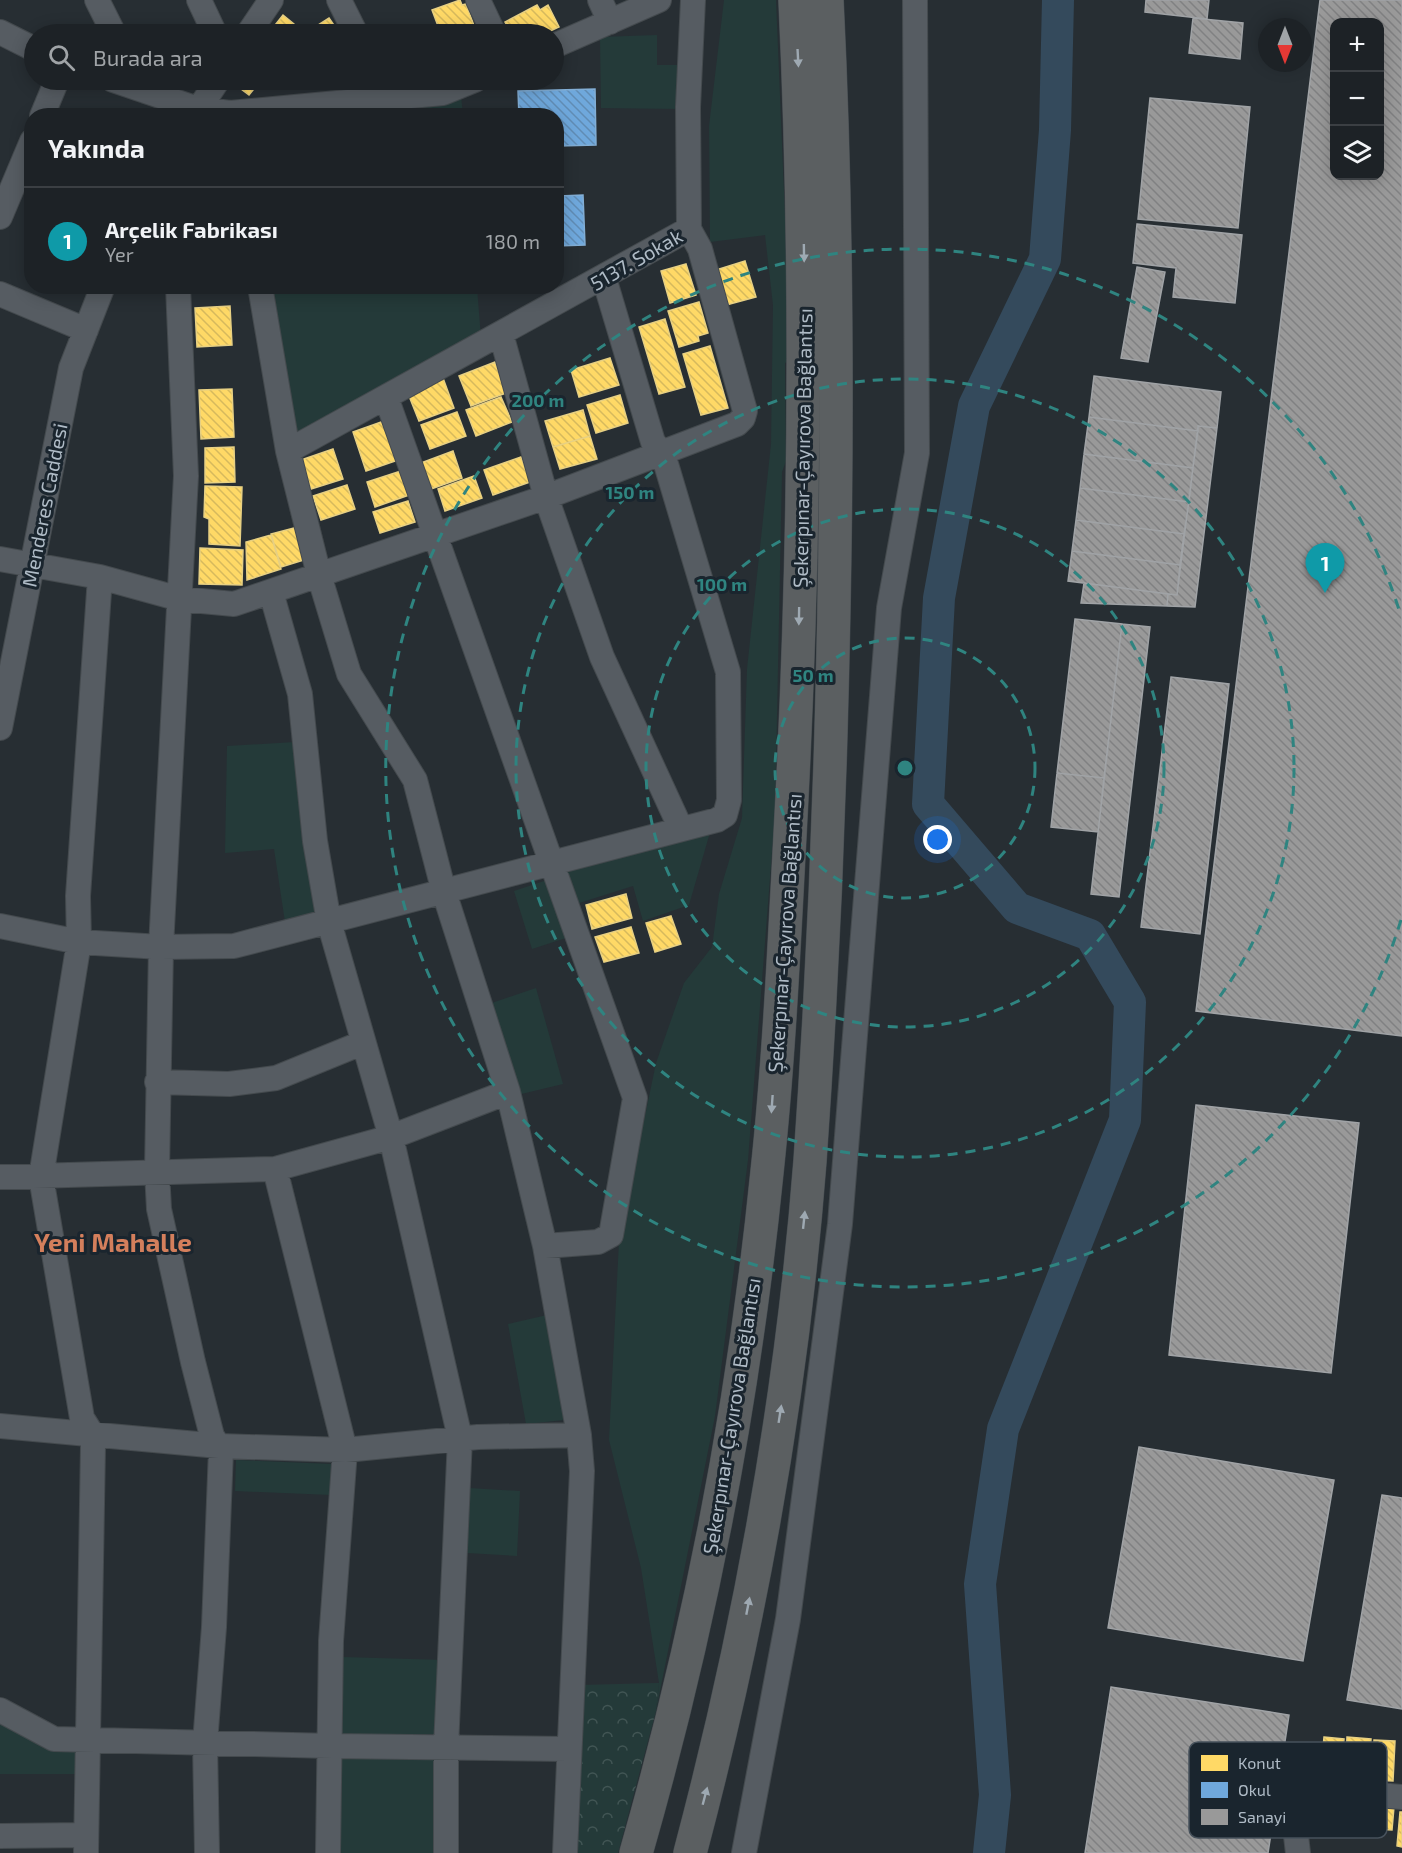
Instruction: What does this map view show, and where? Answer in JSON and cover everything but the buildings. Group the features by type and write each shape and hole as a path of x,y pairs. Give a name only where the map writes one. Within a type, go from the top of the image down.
{"highway":[{"name":"Şekerpınar-Çayırova Bağlantısı","path":"636,1853 684,1669 723,1485 744,1358 767,1170 787,898 801,559 804,267 795,0"},
{"name":"Şekerpınar-Çayırova Bağlantısı","path":"690,1853 731,1687 764,1520 786,1376 810,1163 828,842 837,490 833,173 826,0"}],"street":[{"path":"97,0 109,24"},
{"path":"199,0 210,24"},
{"path":"255,24 271,0"},
{"path":"339,0 351,24"},
{"path":"478,0 489,24"},
{"path":"600,0 610,22"},
{"path":"564,42 659,0"},
{"name":"5137. Sokak","path":"288,451 689,229 688,107 693,0"},
{"path":"744,1853 788,1619 840,1224 889,608 917,453 915,0"},
{"path":"0,32 24,44"},
{"path":"45,108 53,90"},
{"path":"151,90 188,108"},
{"path":"199,108 211,90"},
{"path":"264,108 367,90 443,93 450,90"},
{"path":"0,217 24,160"},
{"path":"0,559 100,577 180,599 234,604 546,497 654,452 737,424 743,418 745,411 700,249 689,229"},
{"path":"0,926 79,942 161,947 234,946 550,865 717,820 725,815 728,808 728,672 654,452 604,278"},
{"path":"0,294 86,330"},
{"name":"Menderes Caddesi","path":"0,728 71,368 100,294"},
{"path":"177,294 186,476 161,947 157,1172 159,1209 222,1444 205,1743 207,1853"},
{"path":"261,294 288,451 319,575 350,674 415,780 444,892 508,1092 545,1246 579,1435 582,1471 567,1749 565,1853"},
{"path":"501,334 546,497 602,657 681,829"},
{"path":"386,397 550,865 635,1098 610,1235 598,1242 545,1246"},
{"path":"0,1836 86,1844 90,1433 41,1177 79,942 78,896 100,577"},
{"path":"271,592 300,694 315,841 329,922 362,1043 391,1137 460,1438 446,1747 446,1853"},
{"path":"157,1082 229,1084 276,1078 362,1043"},
{"path":"0,1177 275,1169 391,1137 508,1092"},
{"path":"275,1169 345,1450 332,1641 328,1853"},
{"path":"0,1426 190,1442 345,1450 460,1438 579,1435"},
{"path":"0,1710 54,1739 567,1749"},
{"path":"1387,1796 1402,1797"},
{"path":"1296,1838 1298,1853"}],"green space":[{"path":"724,0 776,0 791,360 785,363 786,461 782,472 775,814 748,1160 715,1416 656,1711 659,1683 641,1568 609,1440 619,1241 656,1063 684,983 712,947 719,894 742,818 747,669 771,444 773,305 765,235 710,242 709,126"},
{"path":"657,35 657,65 678,65 680,109 601,108 600,37"},
{"path":"461,96 462,108 356,108"},
{"path":"270,294 478,294 481,338 304,435 293,430"},
{"path":"295,742 318,916 285,922 274,849 225,853 227,746"},
{"path":"711,829 689,905 643,921 633,886 576,904 566,870"},
{"path":"550,879 569,937 532,949 514,891"},
{"path":"536,988 563,1084 513,1096 483,1006"},
{"path":"547,1315 564,1420 526,1424 508,1324"},
{"path":"236,1460 332,1464 331,1495 235,1491"},
{"path":"469,1488 520,1491 517,1556 467,1553"},
{"path":"343,1657 445,1660 443,1734 340,1735"},
{"path":"659,1683 656,1711 618,1853 575,1853 581,1685"},
{"path":"0,1720 51,1748 82,1752 82,1774 0,1774"},
{"path":"342,1754 440,1755 439,1853 340,1853"}],"waterway":[{"path":"989,1853 995,1795 980,1584 1003,1429 1125,1120 1130,1002 1090,935 1017,908 928,804 939,598 974,406 1045,259 1055,130 1058,0"}],"place":[{"name":"Arçelik Fabrikası","path":"1325,593"}],"district":[{"name":"Yeni Mahalle","path":"113,1241"}]}
